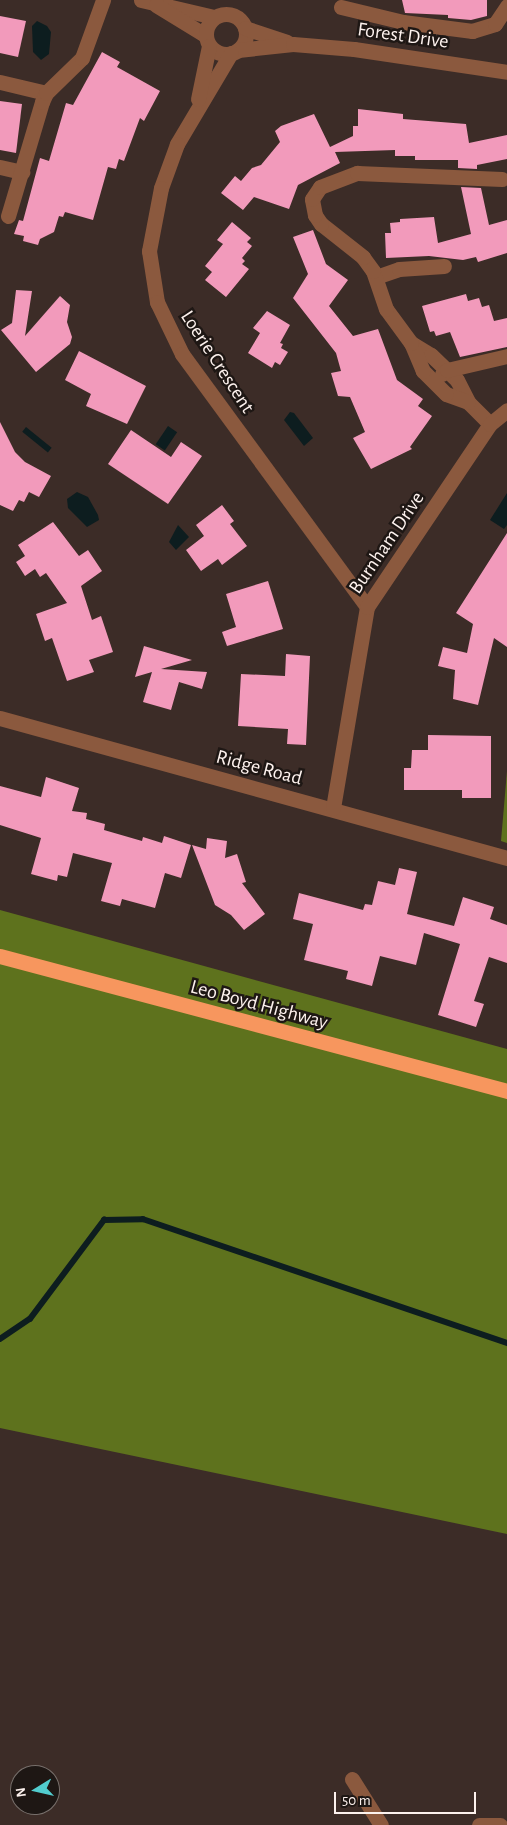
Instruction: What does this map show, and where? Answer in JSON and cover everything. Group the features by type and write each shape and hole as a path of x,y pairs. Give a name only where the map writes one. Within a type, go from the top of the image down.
{"highway":[{"name":"Leo Boyd Highway","path":"0,956 507,1091"}],"street":[{"path":"8,216 46,93 82,58 103,0"},
{"path":"148,2 176,7 214,17 232,14 245,28 246,36 235,51 223,54 176,7"},
{"path":"341,7 403,22 472,31 495,24 507,6"},
{"path":"207,40 214,17"},
{"name":"Forest Drive","path":"245,28 293,44"},
{"name":"Loerie Crescent","path":"196,108 207,40"},
{"name":"Forest Drive","path":"235,51 293,44 354,49 507,72"},
{"name":"Loerie Crescent","path":"235,51 196,108 170,162 151,231 151,272 157,302 182,354 367,607"},
{"path":"0,82 46,93"},
{"path":"0,167 22,172"},
{"path":"468,402 446,394 423,371 411,343 386,309 376,277 363,257 322,224 315,215 312,199 320,187 357,173 374,172 502,179"},
{"path":"376,277 399,269 444,266"},
{"path":"411,343 447,370 461,385 468,402 490,424"},
{"path":"434,382 447,370 507,356"},
{"name":"Burnham Drive","path":"333,808 367,607 490,424 507,410"},
{"name":"Ridge Road","path":"0,718 333,808 507,858"},
{"path":"352,1779 381,1825"},
{"path":"479,1825 500,1825"}],"green space":[{"path":"507,771 507,843 501,841"},
{"path":"0,910 507,1049 507,1534 0,1428"}],"shaded area":[{"path":"37,21 47,26 51,32 49,54 41,60 33,52 32,26"},
{"path":"290,412 294,413 313,438 304,446 284,420"},
{"path":"168,426 177,432 165,450 156,444"},
{"path":"26,427 52,448 48,452 22,432"},
{"path":"77,492 88,497 98,515 99,520 87,527 68,508 67,499"},
{"path":"507,493 507,525 504,529 490,520"},
{"path":"178,525 189,537 176,550 169,542"}],"building":[{"path":"402,0 487,0 487,16 471,20 448,18 448,15 405,13"},
{"path":"0,16 26,21 18,57 0,53"},
{"path":"102,52 120,62 117,67 160,91 144,121 140,118 124,161 119,159 116,169 108,167 93,220 65,212 63,217 59,216 54,232 40,239 38,245 23,241 24,236 14,234 19,220 23,221 40,158 49,161 66,103 73,105"},
{"path":"0,101 22,104 16,153 0,150"},
{"path":"358,109 403,114 403,119 466,124 469,143 507,135 507,159 477,165 477,169 458,168 458,160 415,160 415,156 395,156 395,150 335,152 340,163 298,185 289,209 254,197 243,210 221,193 235,176 241,181 252,168 261,165 280,142 275,131 281,126 314,114 330,147 353,136 353,126 358,126"},
{"path":"461,187 481,188 489,225 507,220 507,253 478,262 476,257 463,260 429,256 386,258 385,233 391,233 390,223 400,222 400,219 434,217 438,243 471,234"},
{"path":"232,222 251,238 247,242 252,246 242,258 245,261 242,264 249,269 226,297 205,280 212,272 205,266 223,244 217,240"},
{"path":"313,230 326,264 348,280 329,306 353,336 378,329 397,380 423,399 418,406 432,416 410,447 412,449 371,469 353,438 365,432 350,397 338,396 331,373 341,371 336,353 293,298 308,274 293,237"},
{"path":"16,290 32,291 25,336 60,296 70,305 67,322 72,337 70,344 36,372 1,330 12,323"},
{"path":"466,294 468,301 479,298 482,307 489,305 494,321 507,318 507,347 460,357 450,332 436,336 434,331 430,332 422,306"},
{"path":"267,311 290,325 280,343 283,344 281,348 288,352 280,365 275,362 272,368 248,353 260,333 253,328"},
{"path":"79,351 146,386 127,424 86,406 91,394 65,380"},
{"path":"0,422 15,452 25,462 51,476 39,497 29,492 24,502 19,500 13,511 0,505"},
{"path":"131,430 171,457 181,442 202,456 168,504 108,464"},
{"path":"222,505 234,521 230,524 247,546 222,565 218,559 201,571 186,550 204,536 196,525"},
{"path":"53,522 79,556 88,550 102,571 81,586 92,620 101,616 113,652 89,660 94,672 67,681 52,638 45,641 36,614 67,603 46,573 40,577 35,569 25,576 16,562 25,556 18,545"},
{"path":"507,533 507,647 494,638 478,705 453,699 455,670 438,666 443,647 467,653 473,624 456,613"},
{"path":"268,581 283,629 227,646 222,632 236,627 226,594"},
{"path":"144,646 192,660 161,669 207,672 202,689 179,682 171,710 143,702 152,672 135,677"},
{"path":"286,654 310,656 306,745 287,744 288,729 238,726 241,674 285,676"},
{"path":"428,735 491,736 491,798 462,798 462,790 404,790 404,768 411,768 412,750 428,750"},
{"path":"46,777 79,788 72,811 87,813 86,819 105,824 104,830 142,841 143,837 162,843 164,836 191,845 181,878 165,873 155,908 122,899 120,906 101,901 112,863 73,853 67,877 58,875 57,881 31,874 41,838 0,825 0,786 41,797"},
{"path":"207,838 227,841 225,858 237,854 246,882 242,883 265,914 244,930 231,915 215,905 192,845 206,849"},
{"path":"399,868 417,872 407,914 454,926 463,897 494,907 490,919 507,925 507,963 489,957 474,1001 484,1004 476,1027 438,1015 460,944 424,933 416,965 380,956 372,986 346,979 348,971 304,960 313,924 293,919 299,893 363,910 365,904 372,905 378,881 395,885"}],"waterway":[{"path":"0,1339 30,1319 104,1220 143,1219 507,1343"}]}
